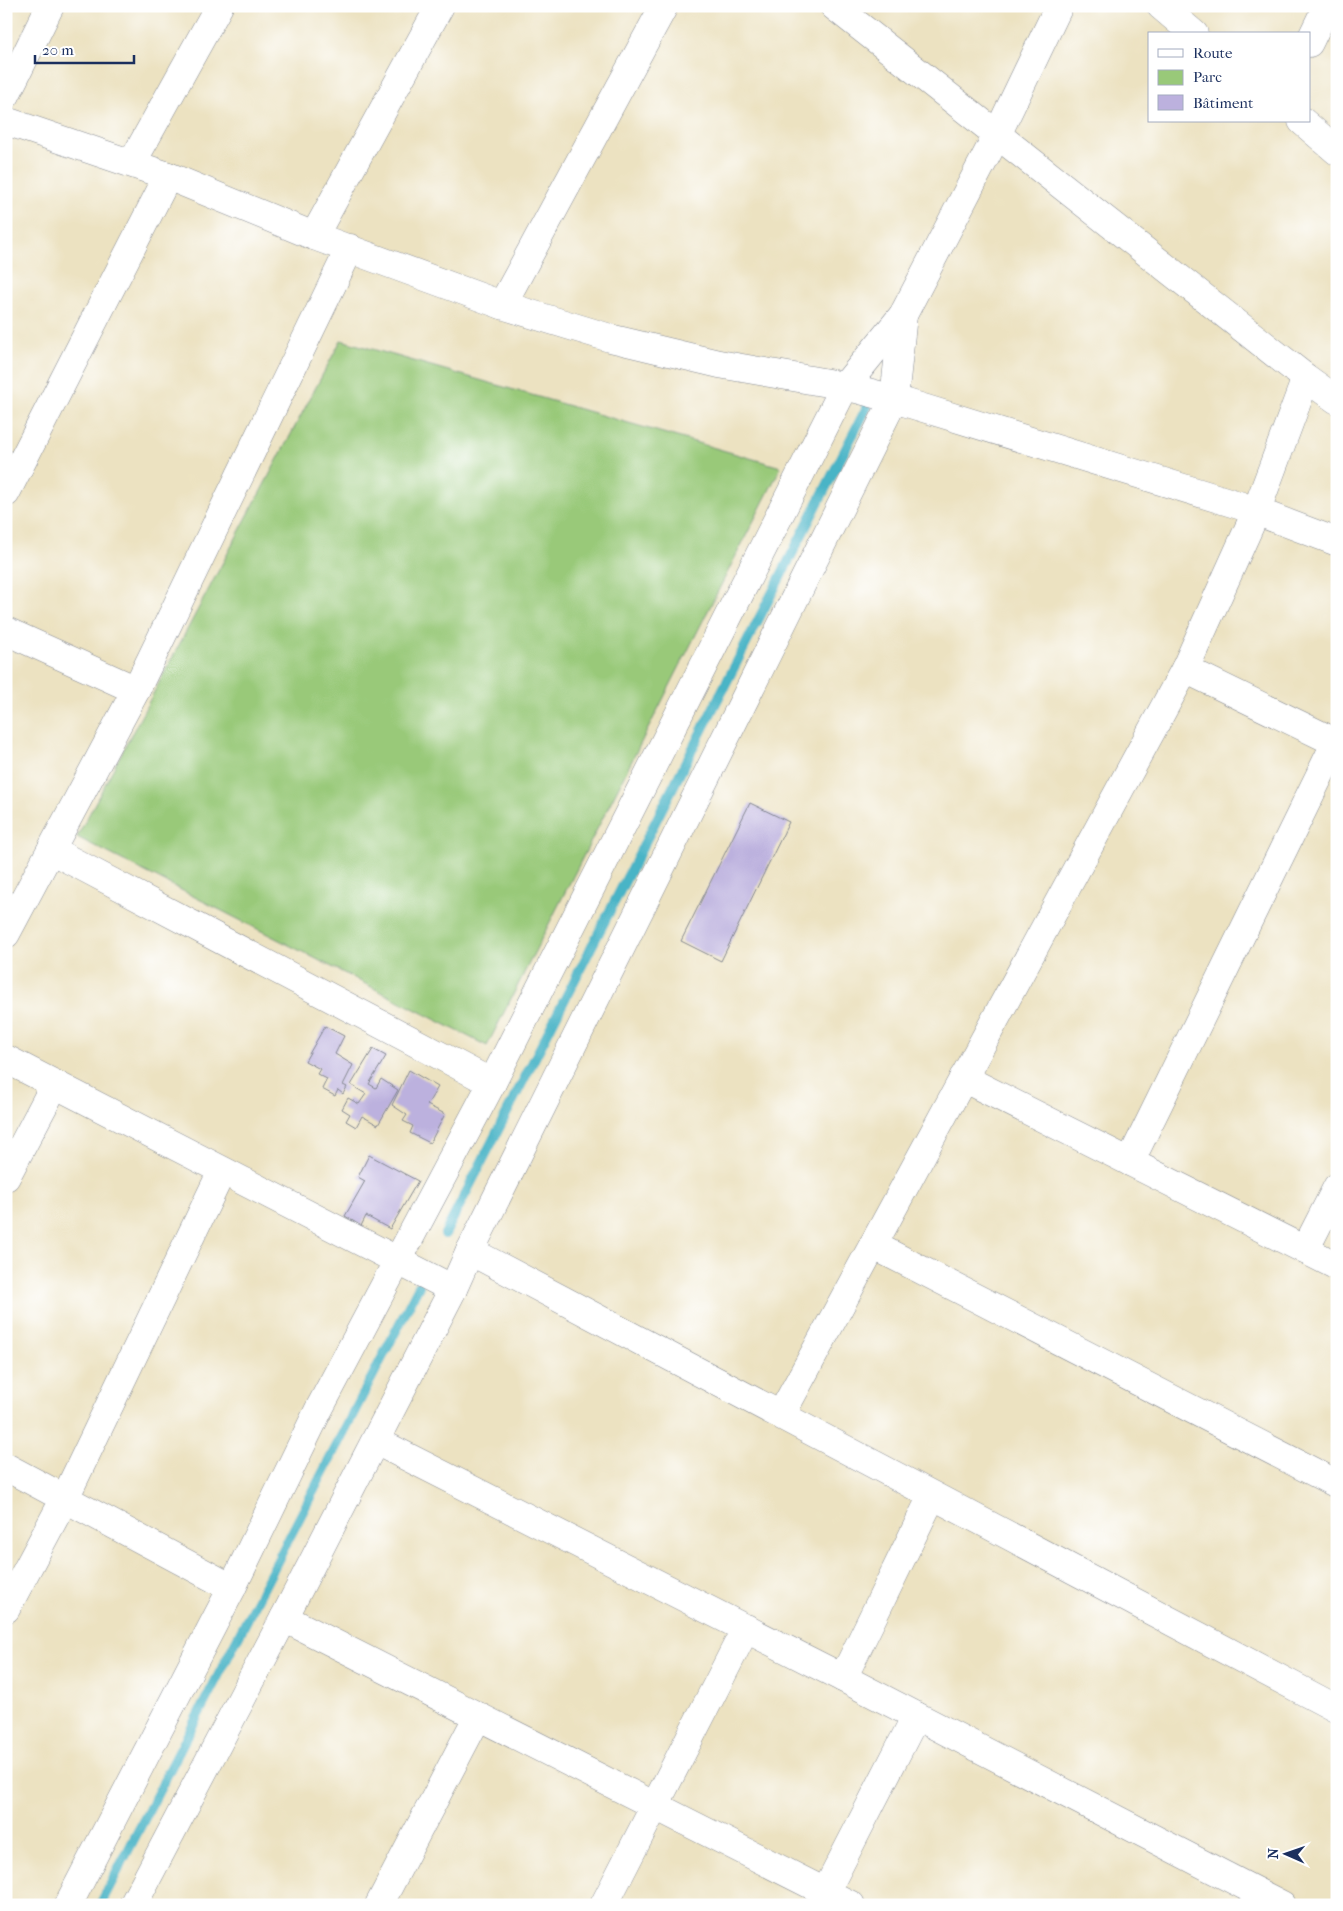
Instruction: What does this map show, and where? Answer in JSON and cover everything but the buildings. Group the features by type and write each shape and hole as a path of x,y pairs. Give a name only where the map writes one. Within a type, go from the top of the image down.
{"street":[{"path":"6,95 50,6"},
{"path":"132,163 219,6"},
{"path":"314,236 440,6"},
{"path":"502,304 664,6"},
{"path":"834,6 1306,378 1337,400"},
{"path":"68,1905 232,1588 320,1409 492,1083 845,386 903,315 997,135 1059,6"},
{"path":"1160,6 1192,32"},
{"path":"1310,41 1327,6"},
{"path":"6,121 168,176 314,236 502,304 610,338 720,364 845,386 894,399 1242,506 1337,542"},
{"path":"1303,122 1337,151"},
{"path":"6,493 168,176"},
{"path":"6,934 136,690 350,248"},
{"path":"133,1905 284,1618 453,1288 894,399 903,315"},
{"path":"781,1415 1185,669 1256,512 1306,378"},
{"path":"6,631 136,690"},
{"path":"1130,1162 1336,743 1185,669"},
{"path":"51,850 492,1083"},
{"path":"6,1059 453,1288"},
{"path":"963,1078 1337,1266"},
{"path":"6,1177 55,1084"},
{"path":"6,1609 64,1498 222,1171"},
{"path":"1305,1250 1337,1187"},
{"path":"873,1245 1337,1484"},
{"path":"470,1251 1337,1709"},
{"path":"376,1440 746,1628 1282,1905"},
{"path":"6,1467 232,1588"},
{"path":"843,1678 932,1496"},
{"path":"284,1618 655,1806 822,1898 851,1905"},
{"path":"604,1905 746,1628"},
{"path":"379,1905 478,1716"},
{"path":"822,1898 916,1716"}],"green space":[{"path":"341,340 781,467 487,1046 77,837"}],"waterway":[{"path":"445,1234 869,403"},
{"path":"100,1905 419,1286"}]}
